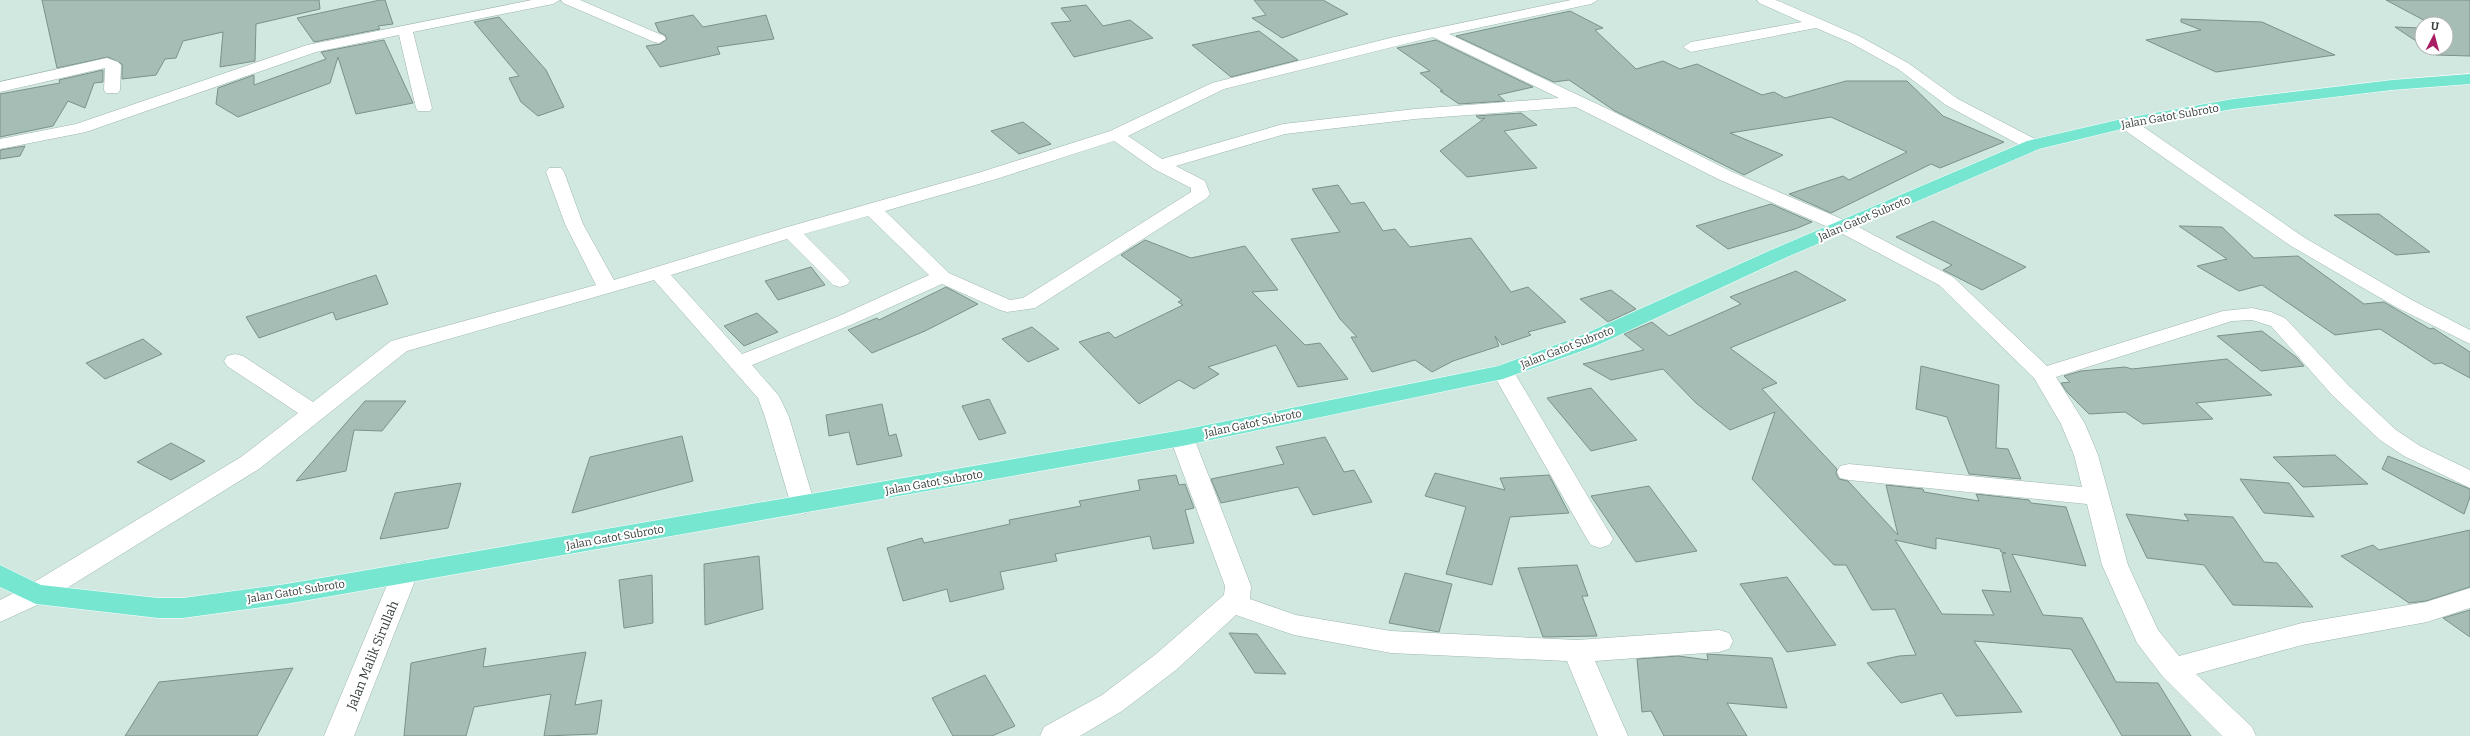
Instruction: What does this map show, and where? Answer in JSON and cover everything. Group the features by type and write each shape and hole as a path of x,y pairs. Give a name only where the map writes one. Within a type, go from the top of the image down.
{"main road":[{"name":"Jalan Gatot Subroto","path":"0,575 36,594 170,609 286,594 1182,438 1503,372 1588,342 1778,254 2033,145 2126,123 2233,104 2324,92 2470,79"}],"street":[{"path":"0,144 80,128 312,48 553,0"},
{"path":"568,0 659,39"},
{"path":"0,612 36,594 250,463 315,414 399,346 608,288 791,232 987,176 1116,135 1218,86 1433,32 1591,0"},
{"path":"1764,0 1854,39 1896,62 1952,102 2033,145"},
{"path":"1691,47 1818,23"},
{"path":"404,30 424,108"},
{"path":"1433,32 1724,176 1844,227 1946,281 2044,374 2073,424 2086,455 2115,565 2147,636 2172,669 2241,736"},
{"path":"0,87 107,64 113,65 112,90"},
{"path":"1160,165 1283,129 1415,114 1577,102"},
{"path":"2126,123 2298,242 2403,303 2470,338"},
{"path":"872,209 942,277 1007,306 1028,304 1201,194 1199,185 1160,165 1116,135"},
{"path":"555,172 574,224 608,288"},
{"path":"791,232 840,281"},
{"path":"657,272 740,362 768,396 777,417 803,505"},
{"path":"740,362 846,320 942,277"},
{"path":"2044,374 2230,314 2242,313 2264,316 2278,322 2341,391 2388,435 2412,451 2470,480"},
{"path":"235,361 315,414"},
{"path":"1503,372 1600,539"},
{"path":"1055,736 1112,703 1166,662 1234,604 1238,595 1238,586 1182,438"},
{"path":"1849,472 2096,497"},
{"name":"Jalan Malik Sirullah","path":"339,736 404,574"},
{"path":"2172,669 2302,634 2427,612 2470,598"},
{"path":"1234,604 1294,625 1391,642 1577,651 1719,641"},
{"path":"1577,651 1613,736"}],"building":[{"path":"42,0 319,0 320,9 256,24 255,61 220,67 223,32 183,41 176,58 165,59 156,75 122,79 122,64 108,57 57,68"},
{"path":"385,0 393,24 378,26 380,29 314,42 297,18"},
{"path":"1254,0 1323,0 1348,14 1282,38 1252,18 1266,15"},
{"path":"2386,0 2470,0 2470,56 2454,56 2454,16 2416,16"},
{"path":"1086,5 1103,26 1130,20 1153,38 1074,57 1051,23 1071,21 1061,8"},
{"path":"1570,11 1603,28 1595,30 1636,69 1663,61 1680,69 1697,64 1762,95 1774,92 1785,98 1846,81 1907,81 1943,116 2004,142 1940,168 1931,164 1831,213 1789,194 1843,176 1849,180 1907,152 1831,117 1730,133 1783,155 1744,175 1615,111 1569,80 1554,82 1456,36"},
{"path":"693,15 703,27 766,15 774,39 717,47 720,54 660,67 646,46 660,44 667,39 665,35 659,32 655,23"},
{"path":"499,17 546,70 564,107 538,116 521,102 509,78 519,76 474,22"},
{"path":"2181,19 2262,22 2335,55 2216,72 2146,40 2201,30 2181,22"},
{"path":"2395,27 2414,28 2414,40"},
{"path":"1259,31 1298,60 1231,77 1192,45"},
{"path":"384,40 413,103 356,114 338,57 330,83 238,117 216,104 218,88 254,75 254,85 326,59 321,52"},
{"path":"1436,40 1533,87 1498,95 1505,101 1459,104 1440,91 1443,91 1420,73 1430,71 1397,48"},
{"path":"103,70 103,82 94,83 85,108 68,101 53,126 0,137 0,94 60,83 59,80"},
{"path":"1521,113 1537,125 1504,131 1537,168 1467,177 1440,151 1485,118 1480,119 1476,116"},
{"path":"1023,122 1051,144 1019,154 991,131"},
{"path":"25,146 20,156 0,159 0,150"},
{"path":"1338,185 1351,204 1364,202 1383,231 1395,229 1410,247 1471,238 1511,292 1528,287 1566,322 1528,332 1531,335 1502,345 1495,336 1499,346 1453,361 1432,372 1415,360 1372,372 1351,337 1357,337 1340,319 1291,239 1340,232 1312,189"},
{"path":"1771,204 1812,222 1795,229 1728,249 1696,226"},
{"path":"2379,214 2430,252 2396,255 2334,215"},
{"path":"1933,221 2026,267 1982,290 1943,270 1952,265 1896,237"},
{"path":"2179,226 2222,227 2254,258 2298,256 2364,304 2384,302 2430,329 2433,328 2470,352 2470,378 2442,363 2434,364 2380,329 2335,335 2262,285 2239,291 2197,266 2227,259"},
{"path":"1145,240 1191,258 1245,246 1278,290 1252,292 1305,345 1320,343 1348,379 1298,387 1276,345 1208,367 1219,374 1194,389 1179,380 1139,404 1079,342 1109,332 1115,338 1183,305 1178,302 1182,300 1121,255"},
{"path":"811,267 825,285 778,300 765,281"},
{"path":"1796,271 1846,300 1730,348 1777,383 1762,389 1837,469 1836,473 1839,479 1848,481 1898,535 1886,485 1923,489 1924,492 1979,501 1976,494 2029,500 2031,503 2066,507 2086,566 2012,554 2043,615 2082,618 2116,682 2158,683 2191,736 2122,736 2071,649 1974,641 2022,712 1956,716 1942,693 1901,703 1867,663 1899,656 1916,655 1895,609 1872,610 1846,565 1834,565 1752,479 1775,412 1730,430 1696,403 1663,369 1611,380 1583,364 1644,350 1624,334 1652,322 1669,336 1741,304 1730,297","holes":["1936,538 2000,549 2001,552 2006,553 2002,554 2011,592 1982,590 1994,615 1942,614 1895,540 1936,549"]},
{"path":"376,275 388,304 336,320 333,312 259,338 246,317"},
{"path":"946,287 978,304 925,331 872,353 848,330 877,318 879,320"},
{"path":"1611,290 1636,309 1608,322 1580,299"},
{"path":"757,313 778,332 744,346 724,326"},
{"path":"1032,327 1059,349 1028,362 1002,339"},
{"path":"2262,331 2296,357 2304,366 2261,371 2217,336"},
{"path":"143,339 162,354 105,379 86,363"},
{"path":"2227,359 2272,395 2196,403 2213,419 2143,424 2125,412 2089,414 2067,392 2061,383 2070,382 2064,376 2081,371 2125,367 2132,369"},
{"path":"1921,366 1999,385 1996,448 2008,449 2021,479 1969,474 1947,417 1916,409"},
{"path":"1591,388 1637,440 1591,451 1547,398"},
{"path":"989,399 1006,433 979,440 962,406"},
{"path":"365,401 406,401 382,431 354,430 346,471 296,481"},
{"path":"882,404 889,436 896,434 902,456 857,465 849,432 829,436 826,415"},
{"path":"682,436 693,481 572,513 590,457"},
{"path":"1325,437 1344,472 1354,470 1372,502 1313,515 1298,487 1221,503 1211,479 1284,464 1276,447"},
{"path":"171,443 205,461 171,480 137,462"},
{"path":"2335,455 2368,484 2303,487 2273,457"},
{"path":"2388,456 2470,489 2470,497 2464,514 2382,469"},
{"path":"1435,473 1505,490 1500,478 1549,475 1569,513 1510,517 1492,585 1446,574 1466,507 1425,496"},
{"path":"1176,475 1179,485 1185,484 1194,508 1185,510 1194,543 1153,549 1150,536 1055,554 1057,561 1000,572 1004,589 950,602 947,589 903,601 887,548 922,538 924,543 1010,524 1009,520 1081,506 1079,501 1140,490 1138,480"},
{"path":"2240,479 2289,483 2314,517 2264,513"},
{"path":"461,483 448,528 380,539 395,493"},
{"path":"1649,486 1697,551 1636,562 1591,496"},
{"path":"2126,514 2189,521 2184,514 2233,517 2264,562 2277,563 2313,607 2233,605 2204,565 2147,558"},
{"path":"2470,530 2470,587 2426,601 2409,603 2341,556 2373,545 2379,550"},
{"path":"759,556 763,609 705,625 704,564"},
{"path":"1577,565 1588,596 1582,596 1597,636 1543,637 1518,568"},
{"path":"1405,573 1452,584 1439,632 1389,623"},
{"path":"652,575 653,623 624,628 619,580"},
{"path":"1787,577 1836,645 1787,652 1740,584"},
{"path":"2470,610 2470,637 2443,618"},
{"path":"1229,633 1257,634 1286,674 1255,673"},
{"path":"486,648 483,667 586,652 575,705 602,700 597,734 544,736 551,694 474,707 466,736 404,736 411,663"},
{"path":"1707,654 1772,658 1787,708 1727,703 1747,736 1664,736 1651,711 1642,712 1637,659 1678,656 1708,660"},
{"path":"293,668 257,736 125,736 159,682"},
{"path":"985,675 1015,726 992,736 953,736 932,698"}]}
